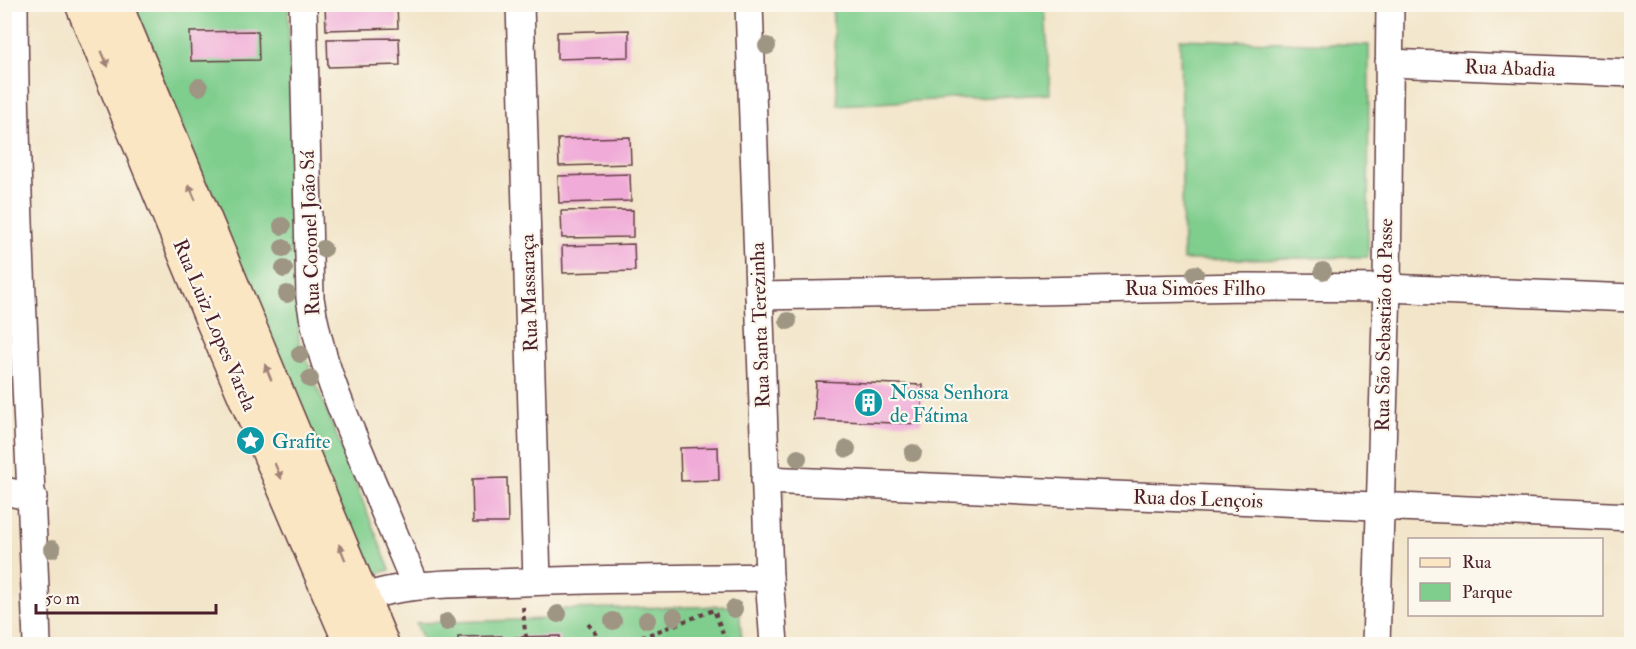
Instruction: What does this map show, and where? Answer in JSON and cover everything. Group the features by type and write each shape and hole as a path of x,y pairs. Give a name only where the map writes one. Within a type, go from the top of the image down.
{"main road":[{"name":"Rua Luiz Lopes Varela","path":"82,4 227,315 349,603 382,645"},
{"name":"Rua Luiz Lopes Varela","path":"115,4 227,315"},
{"name":"Rua Luiz Lopes Varela","path":"349,603 351,645"}],"street":[{"path":"14,4 12,251 33,498 37,645"},
{"name":"Rua Coronel João Sá","path":"303,4 310,298 313,322 321,354 341,408 416,586"},
{"name":"Rua Massaraça","path":"520,4 537,581"},
{"name":"Rua Santa Terezinha","path":"749,4 765,480 774,645"},
{"name":"Rua São Sebastião do Passe","path":"1376,645 1387,288 1390,4"},
{"name":"Rua Abadia","path":"1389,63 1632,74"},
{"name":"Rua Simões Filho","path":"759,296 998,290 1387,288 1632,298"},
{"name":"Rua dos Lençois","path":"765,480 1632,517"},
{"path":"4,491 33,498"},
{"path":"349,603 416,586 537,581 769,577"}],"path":[{"path":"624,644 714,610 727,645"},
{"path":"524,623 529,645"},
{"path":"588,624 595,632 597,645"}],"green space":[{"path":"131,5 288,5 299,341 390,570 367,576"},
{"path":"832,5 1045,5 1050,94 838,105"},
{"path":"1180,39 1369,45 1368,257 1183,260"},
{"path":"739,606 742,644 425,644 416,623 549,619 560,609"}],"building":[{"path":"325,4 397,4 398,28 326,30"},
{"path":"629,30 629,57 557,59 557,32"},
{"path":"258,31 259,60 191,61 190,32"},
{"path":"399,38 400,65 328,67 327,39"},
{"path":"630,137 631,164 559,166 558,139"},
{"path":"630,174 631,201 559,203 558,176"},
{"path":"633,210 633,237 562,238 561,211"},
{"path":"634,244 635,271 563,273 562,246"},
{"name":"Nossa Senhora de Fátima","path":"816,381 923,385 921,424 814,420"},
{"path":"718,447 719,480 681,481 680,448"},
{"path":"507,478 508,523 473,523 472,479"},
{"path":"502,636 503,644 458,644 458,637"},
{"path":"560,636 560,644 515,644 515,637"}],"place":[{"name":"Nossa Senhora de Fátima","path":"869,403"},
{"name":"Grafite","path":"251,441"}]}
